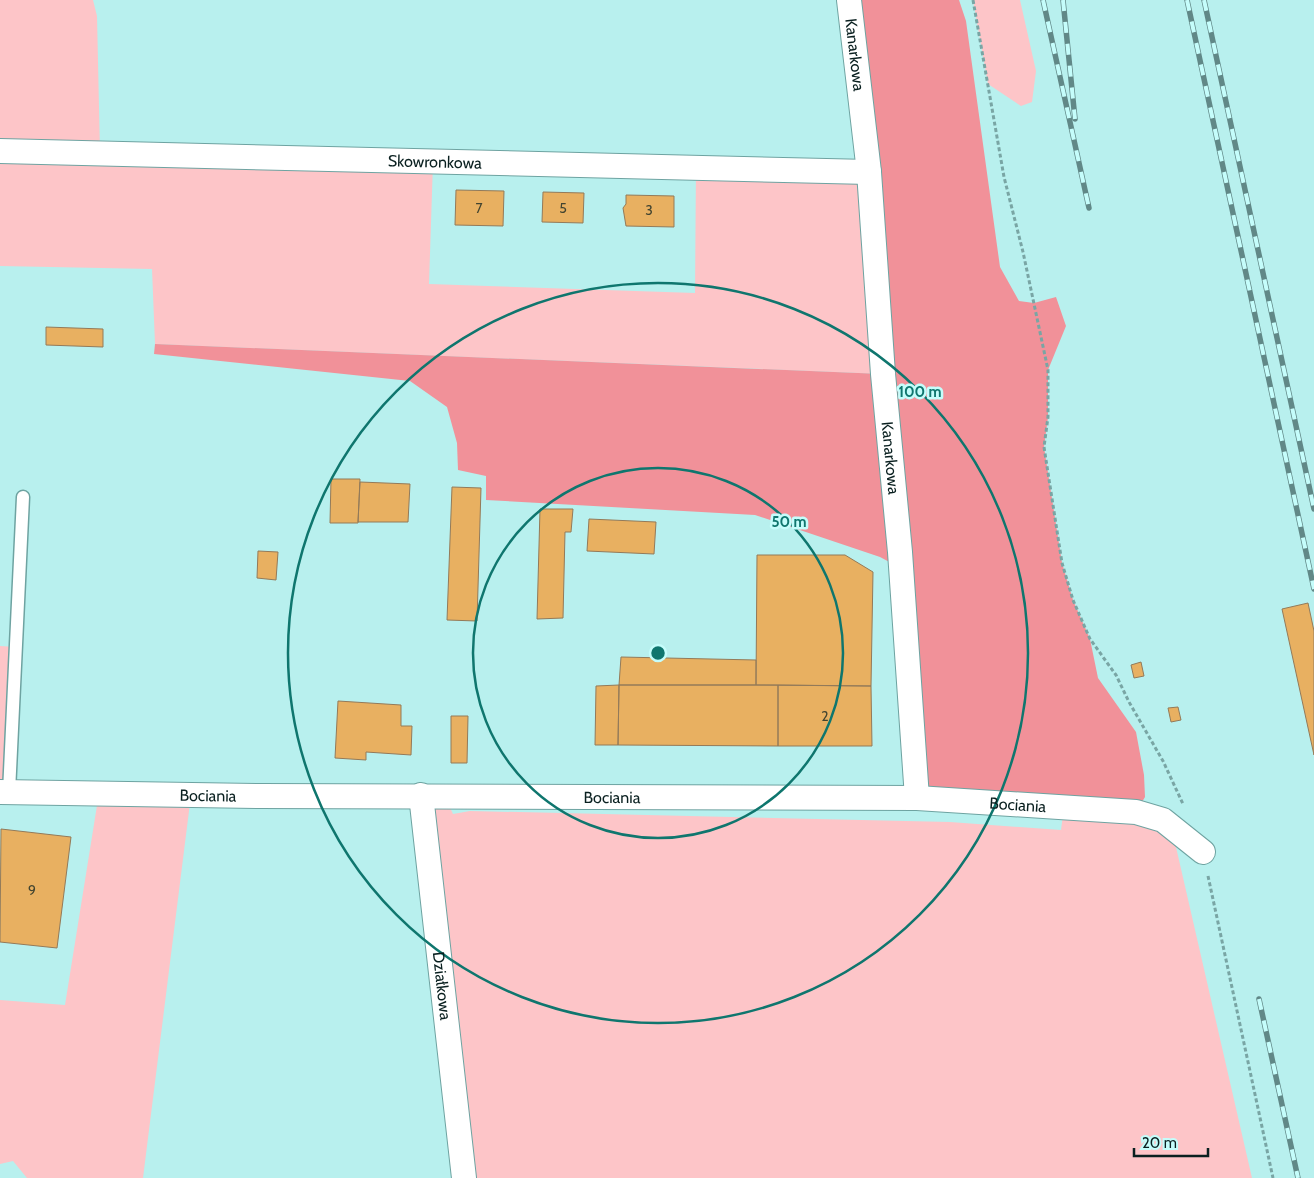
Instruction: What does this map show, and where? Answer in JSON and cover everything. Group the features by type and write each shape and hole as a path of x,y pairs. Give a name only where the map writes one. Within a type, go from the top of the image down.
{"street":[{"name":"Kanarkowa","path":"849,0 870,172 882,374 900,552 917,798"},
{"name":"Skowronkowa","path":"0,151 870,172"},
{"name":"Bociania","path":"5,792 259,796 917,798 1136,812 1163,820 1203,852"},
{"name":"Działkowa","path":"421,795 464,1178"}],"lane":[{"name":"Bociania","path":"5,792 23,497"}],"path":[{"path":"973,0 1004,177 1023,252 1048,370 1048,417 1044,447 1062,563 1073,600 1090,639 1116,675 1128,702 1163,761 1185,807"},
{"path":"1203,852 1273,1178"}],"shaded area":[{"path":"0,0 93,0 97,16 100,153 433,162 429,284 695,293 696,168 869,172 883,374 155,344 152,269 0,266"},
{"path":"849,0 959,0 966,21 1000,267 1019,301 1034,303 1056,297 1066,326 1048,370 1048,417 1044,447 1062,563 1073,600 1090,639 1098,678 1136,732 1144,775 1145,797 1136,812 917,798 910,573 880,557 755,515 486,500 486,476 458,470 457,443 447,407 410,381 154,354 155,344 882,374"},
{"path":"973,0 1020,0 1036,71 1032,102 1021,106 988,84"},
{"path":"0,646 16,647 9,792 0,792"},
{"path":"99,793 191,795 143,1178 27,1178 13,1161 0,1164 0,1000 65,1005"},
{"path":"421,795 444,795 453,814 470,811 950,822 1061,830 1064,807 1136,812 1173,834 1252,1178 464,1178"}],"building":[{"path":"456,190 504,191 503,226 455,225"},
{"path":"543,192 584,193 583,223 542,222"},
{"path":"626,195 674,196 674,227 626,226 623,208 626,204"},
{"path":"46,327 103,329 103,347 46,345"},
{"path":"331,479 360,479 358,523 330,523"},
{"path":"360,482 410,484 408,522 358,522"},
{"path":"452,487 481,488 477,621 447,620"},
{"path":"540,509 573,509 571,532 565,532 563,618 537,619"},
{"path":"589,519 656,522 654,554 587,551"},
{"path":"258,551 278,552 276,580 257,578"},
{"path":"757,555 845,555 873,572 871,686 756,685"},
{"path":"1308,603 1314,631 1314,755 1282,609"},
{"path":"621,657 756,660 756,685 619,685"},
{"path":"1141,662 1144,676 1134,678 1131,665"},
{"path":"619,685 778,685 778,746 618,745"},
{"path":"619,685 618,745 595,745 596,686"},
{"path":"778,685 871,686 872,746 778,746"},
{"path":"338,701 401,705 401,726 412,726 411,755 366,752 366,760 335,758"},
{"path":"1178,707 1181,720 1171,722 1168,708"},
{"path":"451,716 468,716 467,763 451,763"},
{"path":"1,829 71,837 57,948 0,942"}],"railway":[{"path":"1043,0 1089,208"},
{"path":"1063,0 1075,119"},
{"path":"1187,0 1314,589"},
{"path":"1204,0 1314,509"},
{"path":"1259,999 1298,1178"}]}
